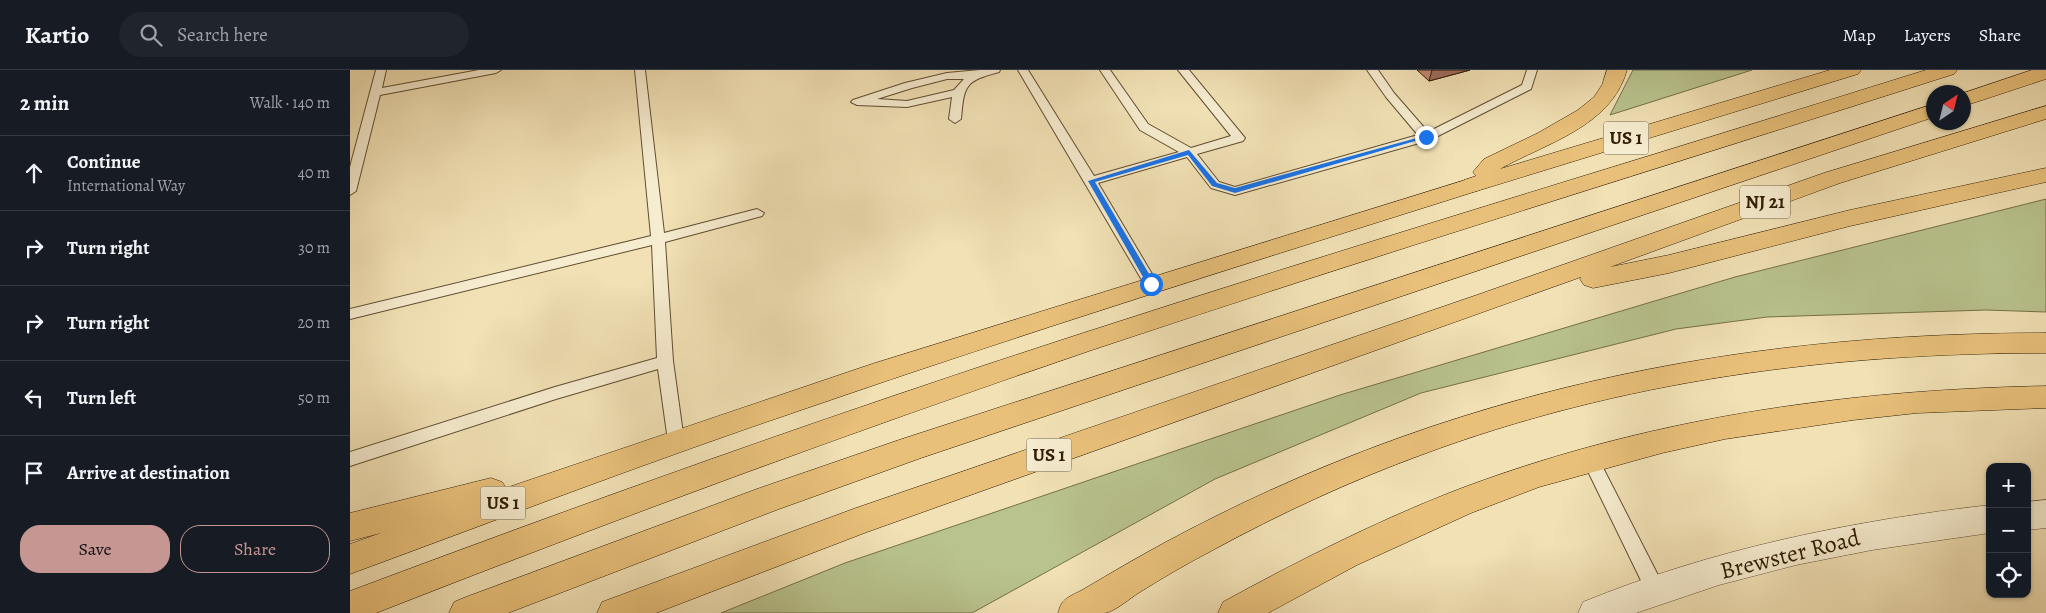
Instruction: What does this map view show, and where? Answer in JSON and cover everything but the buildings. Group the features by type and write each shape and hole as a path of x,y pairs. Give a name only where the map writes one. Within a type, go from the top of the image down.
{"highway":[{"path":"1472,185 1492,164 1558,131 1596,105 1610,91 1617,76 1617,70"},
{"name":"US 1","path":"350,559 666,445 916,360 1151,284 1851,70"},
{"path":"350,607 778,448 1073,346 1946,70"},
{"path":"1971,98 2046,72"},
{"path":"1971,110 2046,90"},
{"name":"NJ 21","path":"1486,302 1859,169 2046,112"},
{"path":"466,613 750,505 910,449 1926,113"},
{"path":"1767,165 1926,122"},
{"name":"US 1","path":"614,613 856,522 1486,302 1669,264 1850,218 2046,175"},
{"path":"1075,613 1150,568 1214,534 1333,477 1452,432 1565,398 1678,373 1792,356 1907,346 2046,343"},
{"path":"1235,613 1295,580 1407,526 1494,491 1590,459 1709,429 1769,418 1951,399 2046,397"},
{"path":"350,527 666,445"}],"street":[{"path":"2031,516 2046,514"},
{"name":"Brewster Road","path":"1595,613 1746,562 1886,531 1986,518"}],"lane":[{"path":"350,191 381,70"},
{"path":"375,92 496,70"},
{"path":"640,70 658,239 665,361 666,445"},
{"path":"857,102 894,81 940,70"},
{"path":"946,70 973,75"},
{"path":"857,102 904,96 950,86 973,75 995,70"},
{"path":"1023,70 1151,284"},
{"path":"1105,70 1144,127 1189,152 1215,185 1235,190 1426,137 1527,87 1532,70"},
{"path":"1091,181 1239,138 1182,70"},
{"path":"1372,70 1390,95 1426,137"},
{"path":"955,119 958,92 973,75"},
{"path":"857,102 907,104 958,92"},
{"path":"350,314 757,213"},
{"path":"350,459 555,393 665,361"},
{"path":"1590,459 1656,591"}],"green space":[{"path":"1633,70 1752,70 1610,115"},
{"path":"2046,199 2046,312 1986,310 1767,317 1676,329 1421,393 1215,479 972,613 721,613 845,563 1340,395 1735,277"}],"route":[{"path":"1151,284 1091,181 1189,152 1215,185 1235,190 1426,137"}]}
